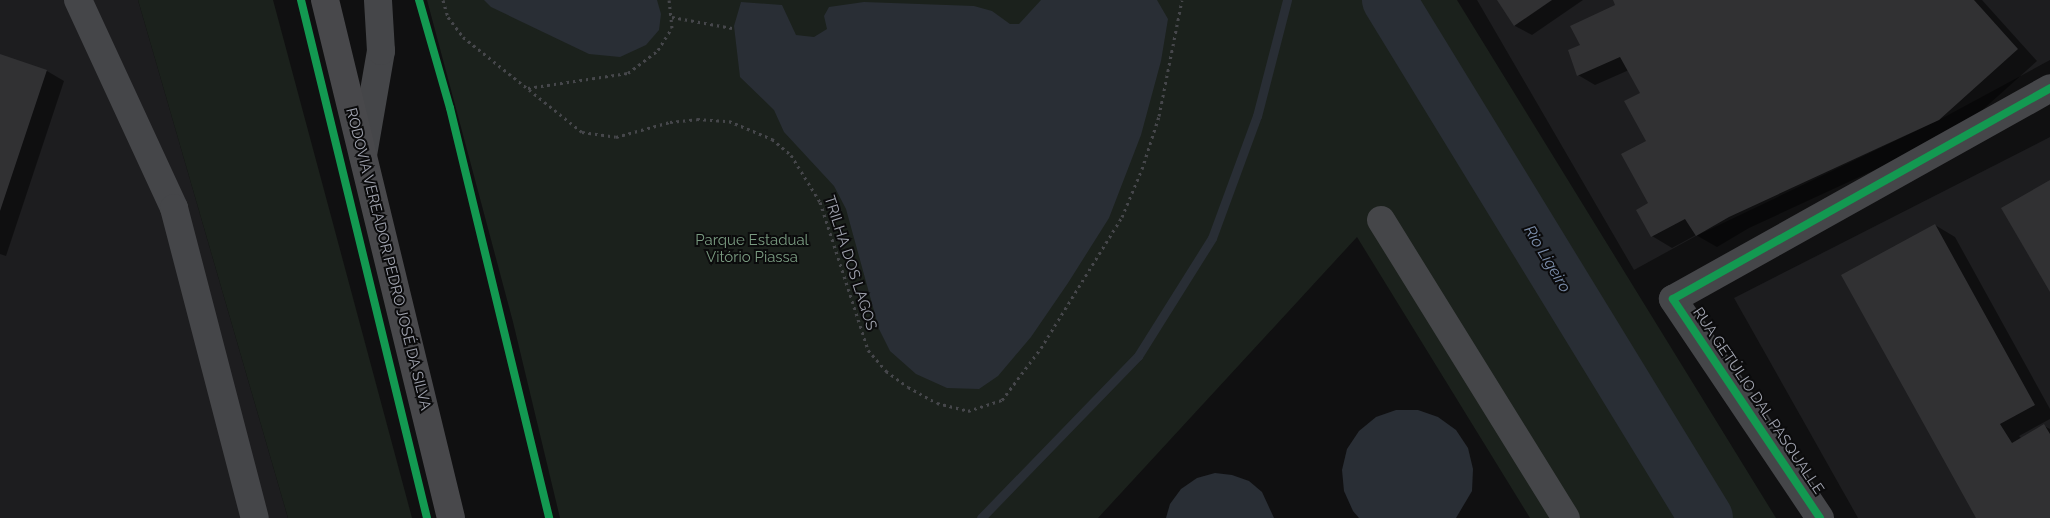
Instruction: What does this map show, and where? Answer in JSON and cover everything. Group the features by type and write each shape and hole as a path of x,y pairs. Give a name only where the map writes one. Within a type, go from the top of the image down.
{"main road":[{"name":"RODOVIA VEREADOR PEDRO JOSÉ DA SILVA","path":"325,0 450,518"}],"street":[{"path":"78,0 174,208 255,518"},
{"path":"363,155 381,51 378,0"},
{"name":"RUA GETÚLIO DAL PASQUALLE","path":"1820,518 1673,299 2050,88"},
{"path":"1381,220 1566,518"}],"path":[{"path":"527,88 628,73 658,50 672,28 669,0"},
{"path":"672,17 732,28"}],"shaded area":[{"path":"0,0 138,0 288,518 0,518"},
{"path":"484,0 657,0 661,14 659,30 646,45 620,57 589,54 491,7"},
{"path":"1041,0 1157,0 1168,19 1161,61 1141,135 1109,218 1068,283 1031,337 998,376 979,389 947,388 916,374 890,351 879,329 846,209 834,186 784,132 774,110 740,77 734,26 741,2 782,5 796,35 814,37 827,29 824,16 829,7 864,2 974,6 992,11 1010,24 1019,24"},
{"path":"1477,0 2050,0 2050,60 1939,120 1696,236 1634,270"},
{"path":"2050,137 2050,518 1858,518 1734,298"},
{"path":"1396,410 1418,410 1438,417 1456,430 1468,448 1473,469 1472,491 1456,518 1359,518 1353,511 1344,491 1342,470 1347,449 1359,431 1376,417"},
{"path":"1215,473 1232,475 1249,481 1262,492 1274,518 1166,518 1170,504 1181,489 1197,478"}],"green space":[{"path":"138,0 273,0 412,518 288,518"},
{"name":"Parque Estadual Vitório Piassa","path":"427,0 1457,0 1776,518 1530,518 1357,237 1098,518 560,518 513,322"}],"building":[{"path":"1497,0 1552,0 1514,26"},
{"path":"1613,0 1974,0 2018,49 1939,120 1729,217 1696,236 1685,219 1651,237 1636,210 1648,203 1621,154 1646,141 1624,101 1640,93 1620,57 1577,76 1568,50 1580,45 1570,26 1615,5"},
{"path":"0,54 47,70 0,211"},
{"path":"2050,180 2050,292 2001,208"},
{"path":"1935,224 2035,405 2000,424 2012,443 2044,424 2050,434 2050,518 1976,518 1841,275"}],"waterway":[{"path":"981,518 1138,356 1212,238 1257,116 1287,0"},
{"name":"Rio Ligeiro","path":"1389,0 1706,518"}],"cycle path":[{"path":"301,0 427,518"},
{"path":"419,0 450,108 549,518"},
{"path":"1820,518 1673,299 2050,88"}]}
